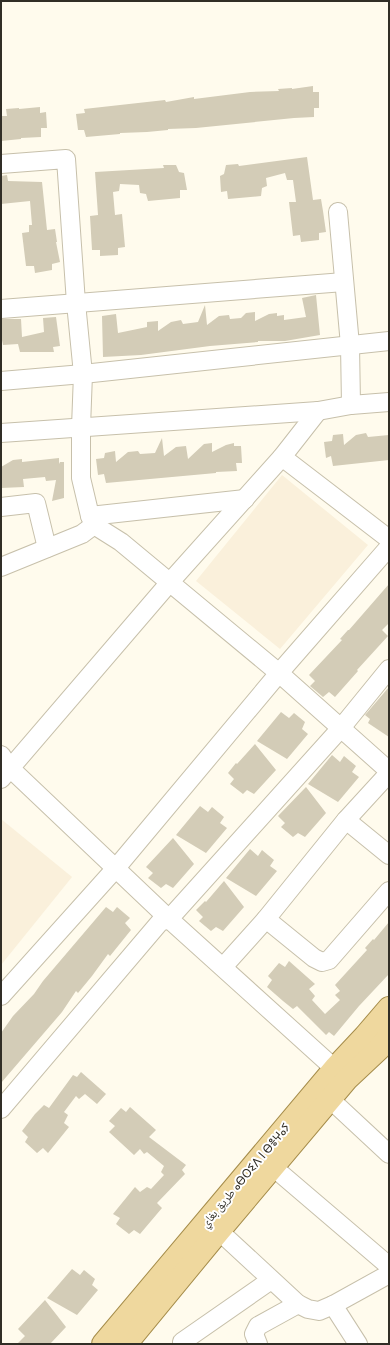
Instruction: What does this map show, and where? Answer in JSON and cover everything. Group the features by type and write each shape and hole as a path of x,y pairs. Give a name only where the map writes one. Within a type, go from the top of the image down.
{"main road":[{"name":"طريق بغاي ⴰⴱⵔⵉⴷ ⵏ ⴱⴻⵖⴰⵢ","path":"103,1344 341,1074 365,1036 389,1008"},
{"name":"طريق بغاي ⴰⴱⵔⵉⴷ ⵏ ⴱⴻⵖⴰⵢ","path":"126,1344 219,1231 331,1100 341,1074 386,1047"}],"street":[{"path":"1,164 66,159 76,303 83,374 81,478 92,520 121,542 279,672 389,772 346,820 266,919 223,968"},
{"path":"338,212 350,345 351,405"},
{"path":"1,309 344,282"},
{"path":"1,381 83,374 389,341"},
{"path":"1,433 318,411 351,405 389,402"},
{"path":"318,411 282,457 4,768 116,868 169,919 341,1074"},
{"path":"282,457 389,539"},
{"path":"1,567 82,534 92,520 245,499"},
{"path":"1,507 36,503 47,548"},
{"path":"1,996 116,868 279,672 389,547"},
{"path":"1,1109 160,922 169,919 341,728 389,669"},
{"path":"346,820 389,855"},
{"path":"266,919 314,958 322,962 329,960 389,891"},
{"path":"331,1100 389,1154"},
{"path":"273,1167 389,1266"},
{"path":"219,1231 298,1304 308,1309 319,1311 333,1305 389,1274"},
{"path":"182,1342 271,1280"},
{"path":"258,1344 254,1334 258,1326 298,1304"},
{"path":"333,1305 358,1344"}],"shaded area":[{"path":"282,475 368,545 280,649 196,581"},
{"path":"1,819 72,877 1,965"}],"building":[{"path":"313,86 313,92 319,92 319,108 314,108 314,117 86,137 84,130 78,130 76,114 85,113 84,109 165,100 166,102 194,97 194,99 250,92 279,91 278,89"},
{"path":"40,107 40,113 46,112 47,128 41,128 41,137 1,141 1,116 7,116 6,109"},
{"path":"307,157 313,200 321,199 323,211 326,232 319,233 319,240 301,242 300,235 293,236 289,202 296,202 293,180 287,180 285,173 266,178 267,186 262,188 261,196 228,199 227,191 221,192 220,176 224,174 226,165 238,164 239,166"},
{"path":"163,165 176,165 179,172 184,173 187,190 180,190 180,198 148,201 146,194 140,193 139,185 120,184 119,191 113,192 115,215 122,214 125,247 118,248 118,255 100,256 100,250 92,250 90,216 98,215 95,172 164,168"},
{"path":"7,175 8,181 42,182 47,230 55,229 60,262 52,264 52,270 35,273 34,266 26,266 22,233 29,232 29,225 32,225 30,201 1,204 1,176"},
{"path":"316,295 320,335 285,341 258,341 141,355 103,357 102,316 116,314 118,333 147,327 147,322 158,321 158,331 171,322 181,320 183,324 198,322 205,305 207,325 219,316 229,315 230,319 241,318 246,313 255,312 255,321 269,314 277,313 277,316 284,315 284,320 306,317 302,298"},
{"path":"56,317 60,346 53,347 54,352 20,352 18,344 3,345 1,335 2,319 21,319 22,337 44,332 43,318"},
{"path":"366,433 368,437 389,435 389,460 333,466 331,456 326,458 324,442 332,441 333,435 343,434 344,445 356,435"},
{"path":"162,438 164,456 176,447 186,446 188,459 204,444 212,443 212,452 234,443 234,446 241,446 242,463 236,463 237,471 106,483 104,474 98,475 96,459 104,458 105,453 115,451 116,462 128,452 138,451 140,454 155,453"},
{"path":"59,458 59,464 60,462 64,462 64,498 52,501 56,480 46,481 45,477 23,479 24,487 1,488 1,467 13,460 22,459 22,462"},
{"path":"389,584 389,623 382,630 388,636 335,697 329,692 323,697 310,686 315,681 309,675 342,640 340,639"},
{"path":"389,687 389,737 368,723 370,719 365,715"},
{"path":"281,712 289,718 294,713 305,722 302,729 308,734 287,759 257,741"},
{"path":"255,744 276,770 254,794 247,790 243,794 230,784 234,779 228,773"},
{"path":"332,755 340,762 344,756 356,766 352,772 359,777 338,802 308,784"},
{"path":"306,787 326,813 305,837 298,833 293,837 281,827 285,823 278,816"},
{"path":"200,806 208,812 212,807 224,817 220,823 227,828 206,853 176,835"},
{"path":"173,838 194,864 173,888 166,884 161,888 148,878 153,873 146,867"},
{"path":"250,849 258,856 262,850 274,860 270,866 277,871 256,896 226,878"},
{"path":"224,881 244,907 223,931 216,927 211,931 199,921 203,917 196,910 205,901 206,902"},
{"path":"106,907 113,912 117,907 130,918 125,923 131,930 110,956 108,954 78,993 76,991 62,1012 1,1083 1,1033 13,1016 34,994 43,981"},
{"path":"389,922 389,974 359,1006 334,1036 329,1032 326,1035 297,1006 293,1009 267,987 272,980 268,976 279,963 285,967 289,961 315,984 309,989 315,996 312,1000 325,1014 340,1000 335,995 340,991 335,985 367,950 365,948"},
{"path":"81,1072 106,1094 97,1104 85,1094 79,1099 76,1096 64,1112 68,1115 64,1123 69,1127 48,1153 43,1148 37,1153 25,1142 28,1137 22,1131 44,1105 49,1108 73,1075 77,1077"},
{"path":"130,1107 156,1130 149,1137 186,1165 182,1170 185,1174 157,1203 162,1208 140,1234 134,1230 129,1234 116,1224 120,1218 113,1214 135,1187 140,1192 147,1187 151,1189 164,1175 161,1172 164,1166 147,1152 144,1154 140,1149 134,1155 109,1132 115,1126 109,1121 121,1108 126,1112"},
{"path":"72,1269 80,1275 84,1270 95,1279 92,1285 98,1290 77,1315 47,1298"},
{"path":"45,1300 66,1327 50,1344 17,1344 25,1336 18,1329"}]}
